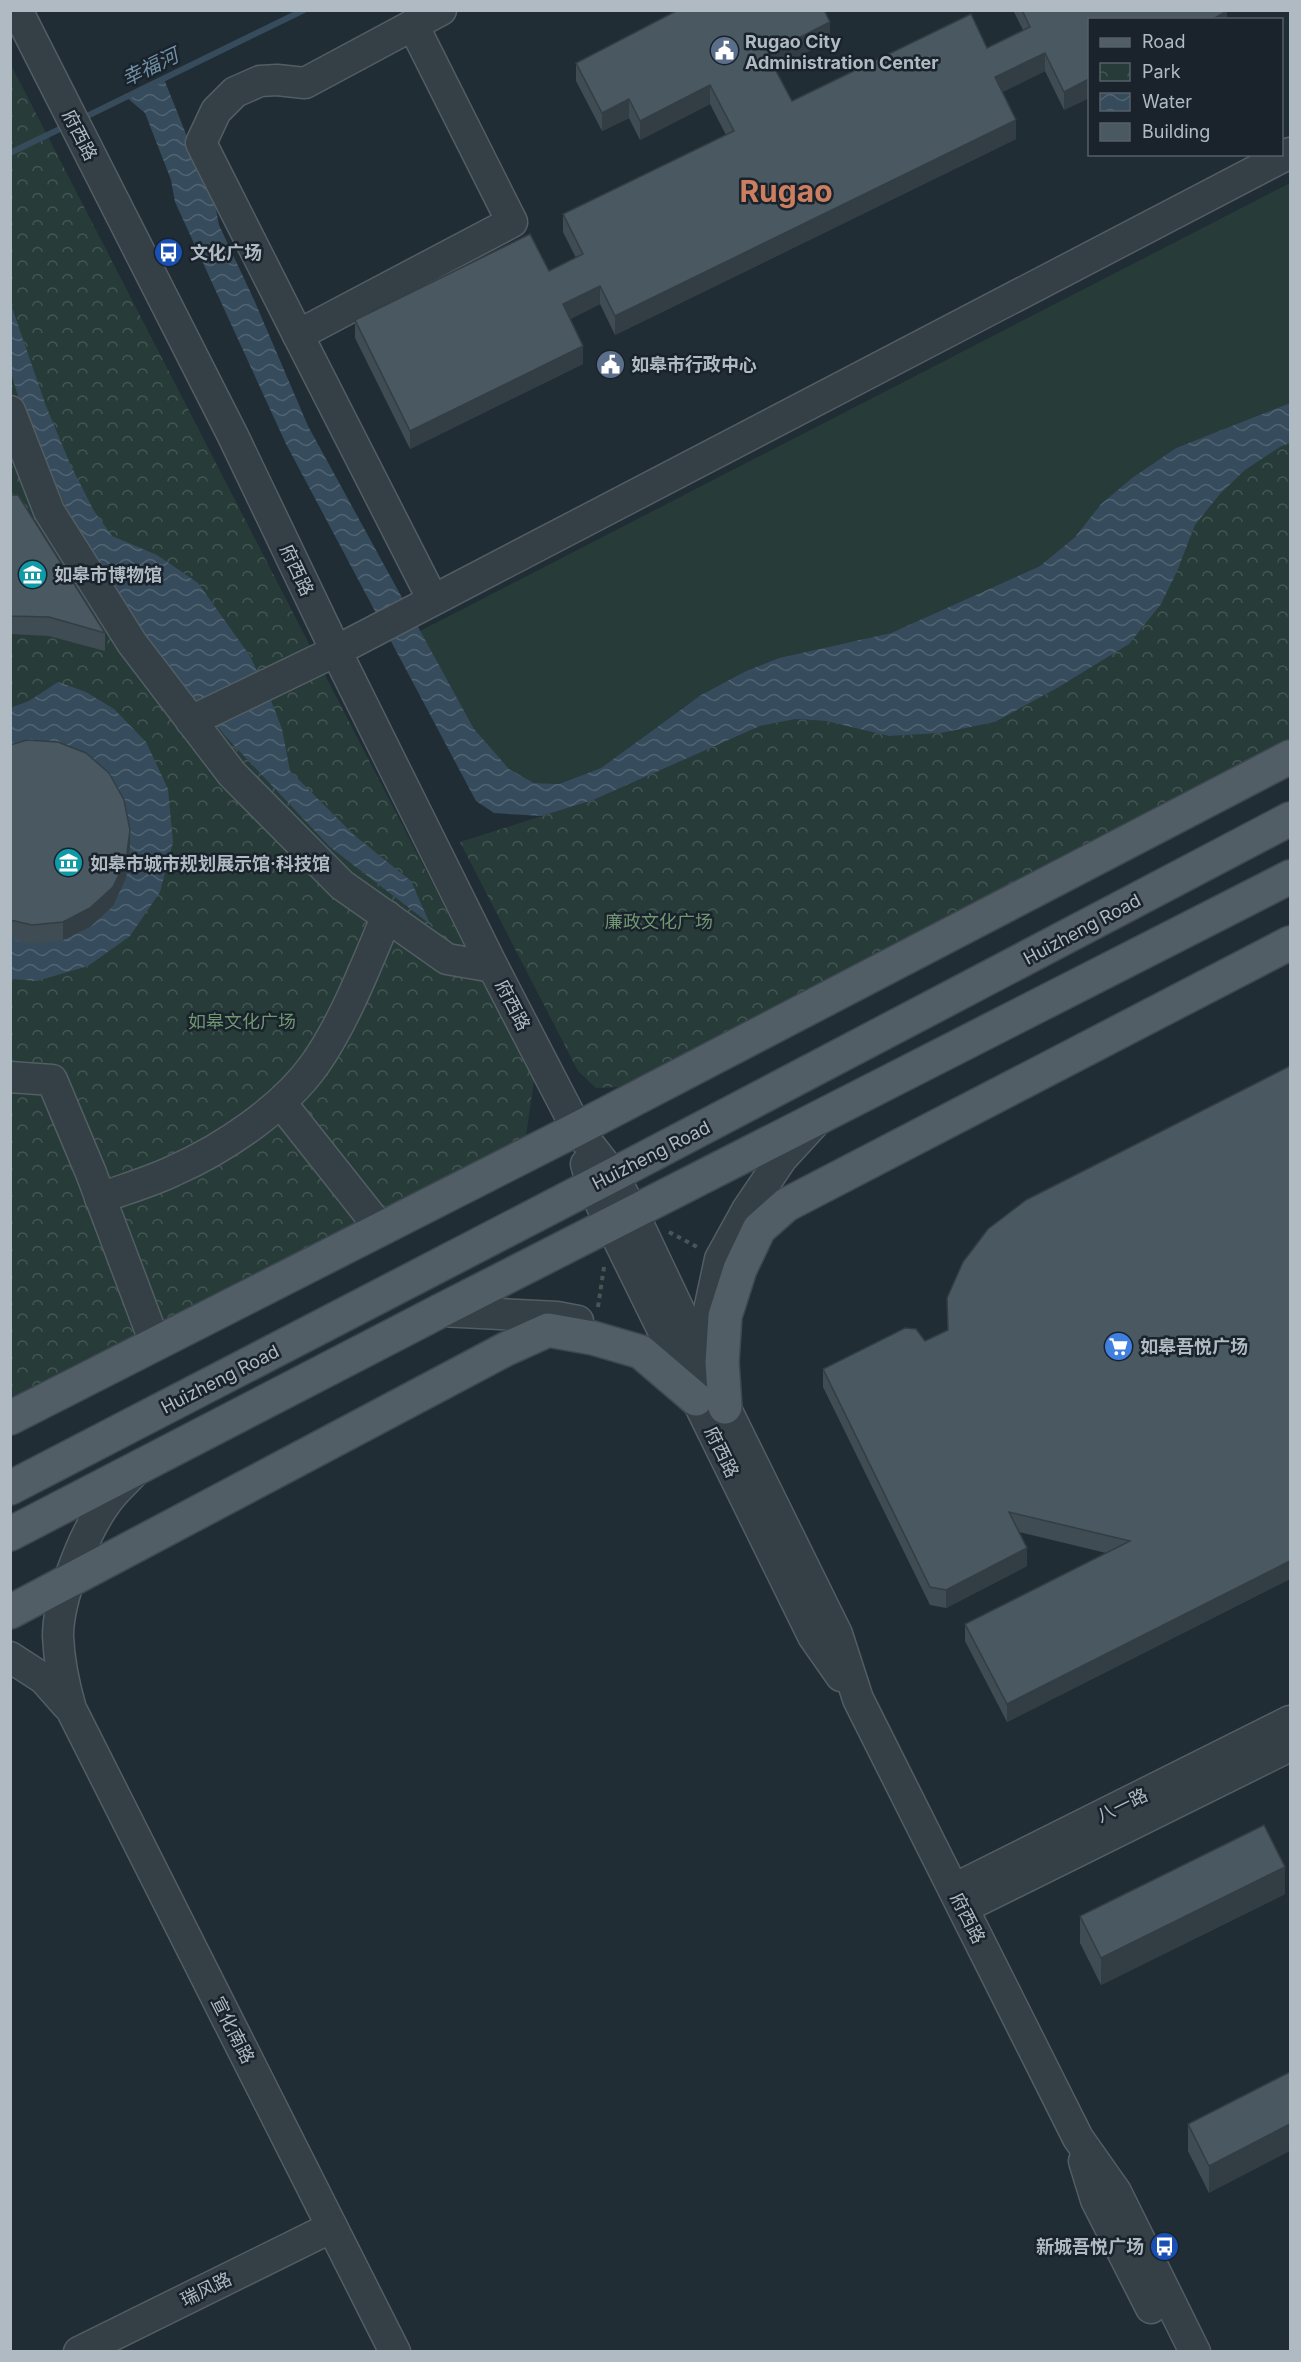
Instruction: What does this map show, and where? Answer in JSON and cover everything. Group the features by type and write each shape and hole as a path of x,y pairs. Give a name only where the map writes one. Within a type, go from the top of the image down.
{"main road":[{"path":"10,1418 577,1129 1290,757"},
{"name":"Huizheng Road","path":"10,1488 1290,819"},
{"path":"10,1534 440,1311 1290,877"},
{"path":"10,1612 506,1349 548,1330 594,1338 641,1352 710,1403 722,1362 725,1316 740,1269 759,1229 786,1205 1290,944"}],"street":[{"name":"府西路","path":"17,10 233,436 336,651 493,967 622,1219 710,1403 813,1636 858,1699 1078,2138 1116,2192 1195,2352"},
{"path":"424,605 298,335 201,143 216,111 235,92 260,81 305,83 441,10"},
{"path":"298,335 512,222 413,25"},
{"path":"191,721 336,651 1290,153"},
{"path":"10,411 49,511 132,644 232,774 342,885 447,958 493,967"},
{"path":"10,496 43,496"},
{"path":"100,1198 174,1171 239,1135 281,1103 315,1065 349,1004 387,916"},
{"path":"10,1077 52,1080 155,1343"},
{"path":"281,1103 380,1228"},
{"path":"440,1311 558,1317 595,1325 642,1341 692,1365 708,1315 720,1259 747,1210 782,1158 815,1121"},
{"path":"10,1468 56,1464"},
{"path":"71,1709 61,1674 58,1634 68,1583 84,1541 106,1502 136,1470"},
{"path":"10,1657 44,1679 71,1709"},
{"name":"宣化南路","path":"71,1709 395,2352"},
{"name":"八一路","path":"959,1899 1290,1721"},
{"name":"八一路","path":"959,1899 1290,1746"},
{"name":"府西路","path":"1078,2138 1096,2200 1173,2352"},
{"name":"瑞风路","path":"79,2352 332,2227"}],"path":[{"path":"595,1325 622,1219 720,1259"}],"green space":[{"name":"如皋文化广场","path":"10,63 534,1081 526,1135 11,1402"},
{"path":"1290,183 1290,403 1176,448 1132,478 1101,504 1075,537 1040,566 891,633 779,658 746,671 701,695 601,768 559,784 534,783 509,769 474,729 420,631"},
{"name":"廉政文化广场","path":"1290,443 1290,747 637,1086 596,1088 578,1071 460,842 593,800 760,726 796,719 826,721 889,736 941,733 995,722 1059,687 1129,644 1178,569 1195,525 1220,494 1245,470"}],"water":[{"path":"164,79 188,139 212,189 219,225 308,426 474,729 509,769 534,783 559,784 601,768 701,695 746,671 779,658 891,633 1040,566 1075,537 1101,504 1132,478 1176,448 1290,403 1290,443 1245,470 1220,494 1195,525 1161,604 1129,644 1059,687 995,722 941,733 889,736 826,721 796,719 760,726 593,800 542,816 494,813 476,801 286,444 175,202 171,180 145,113 126,97"},
{"path":"10,302 46,406 71,466 94,511 112,536 157,555 198,583 250,656 282,729 290,771 354,835 411,881 430,924 330,847 227,738 171,671 134,620 103,572 65,505 18,396 11,373"},
{"path":"58,682 86,692 114,709 146,742 168,789 173,842 160,892 130,936 88,966 37,981 11,979 10,708 29,701"}],"building":[{"path":"678,10 824,10 830,22 767,54 792,101 971,14 987,48 1030,27 1022,10 1227,10 1215,18 1088,18 1088,80 1064,92 1045,53 995,77 1016,120 615,316 600,286 563,304 583,346 410,431 355,320 530,234 549,271 583,254 563,214 734,131 710,85 640,121 629,99 602,113 576,63"},
{"name":"如皋市博物馆","path":"10,495 18,495 105,633 49,617 10,616"},
{"name":"如皋市城市规划展示馆·科技馆","path":"27,740 58,742 86,753 109,773 124,800 130,830 126,860 113,887 90,908 63,922 32,925 10,920 10,745"},
{"name":"如皋吾悦广场","path":"1290,1066 1290,1561 1007,1704 965,1624 1130,1541 1009,1512 1027,1548 946,1590 930,1587 823,1369 905,1328 916,1329 925,1341 948,1330 947,1298 963,1262 988,1229 1026,1200"},
{"path":"1264,1825 1285,1867 1101,1958 1080,1916"},
{"path":"1290,2072 1290,2124 1209,2166 1188,2124"}],"waterway":[{"name":"幸福河","path":"81,119 304,10"},
{"name":"幸福河","path":"10,153 66,126"}],"place":[{"name":"Rugao City Administration Center","path":"724,51"},
{"name":"文化广场","path":"169,252"},
{"name":"如皋市行政中心","path":"610,364"},
{"name":"如皋市博物馆","path":"33,574"},
{"name":"如皋市城市规划展示馆·科技馆","path":"69,863"},
{"name":"如皋吾悦广场","path":"1119,1346"},
{"name":"新城吾悦广场","path":"1165,2246"}],"district":[{"name":"Rugao","path":"786,191"}]}
